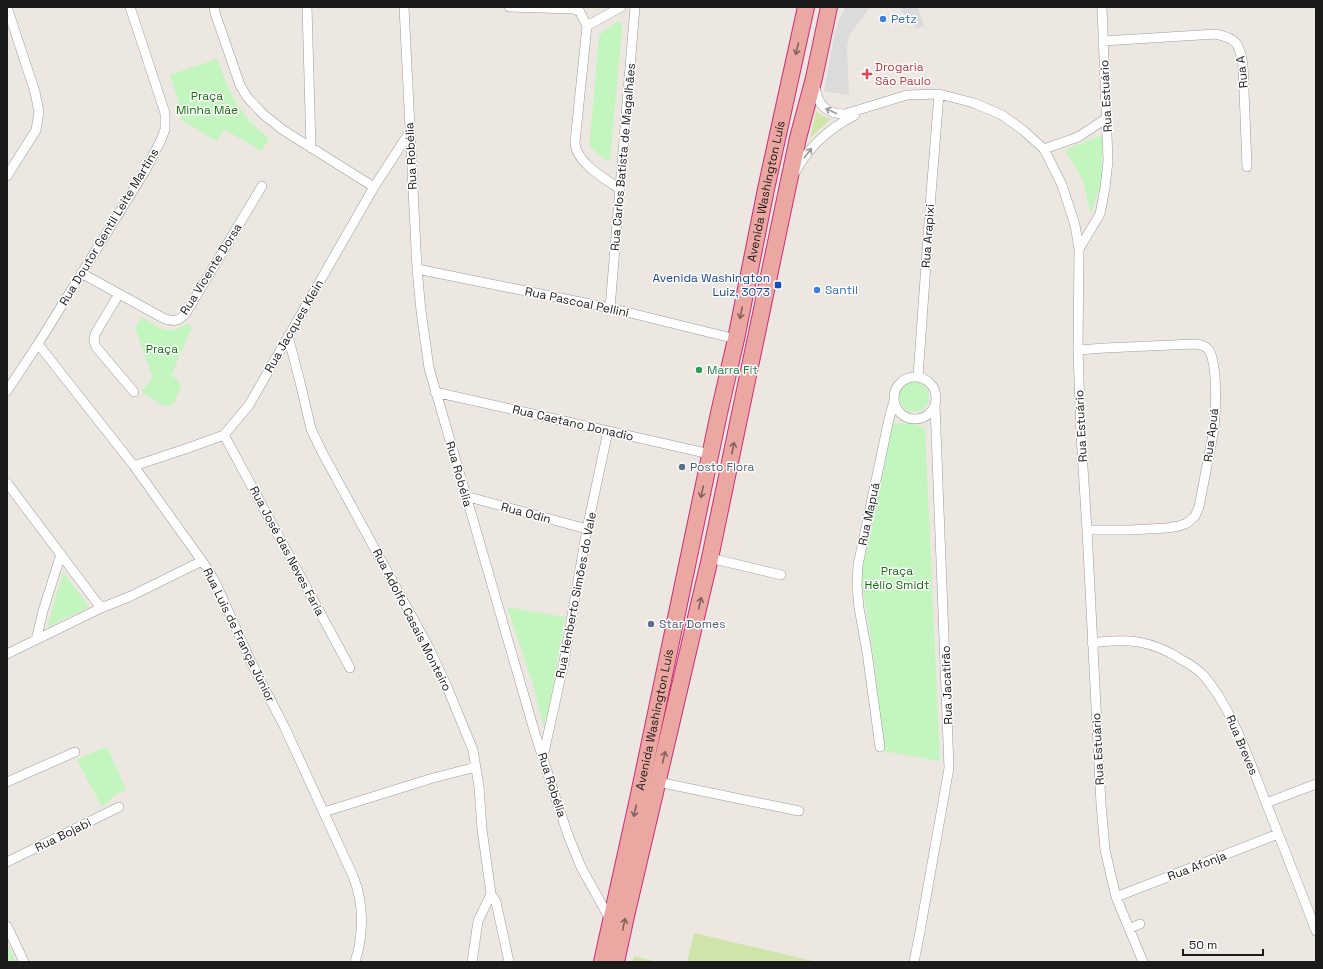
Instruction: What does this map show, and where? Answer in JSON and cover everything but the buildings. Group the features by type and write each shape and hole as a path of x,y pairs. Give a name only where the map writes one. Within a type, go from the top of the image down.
{"highway":[{"name":"Avenida Washington Luís","path":"602,962 806,7"},
{"name":"Avenida Washington Luís","path":"616,962 710,558 798,138 830,10"}],"street":[{"path":"7,7 35,92 39,112 36,130 10,166 7,176"},
{"name":"Rua Doutor Gentil Leite Martins","path":"7,390 38,344 145,171 165,129 165,113 130,7"},
{"path":"214,7 215,14 240,85 247,97 263,114 282,130 374,187"},
{"path":"307,7 311,148"},
{"name":"Rua Robélia","path":"404,7 417,269 429,368 534,730 568,835 581,867 611,921"},
{"path":"509,7 574,9 580,12 587,26 575,147 581,159 605,179 620,189"},
{"path":"587,26 621,7"},
{"name":"Rua Carlos Batista de Magalhães","path":"610,308 635,7"},
{"name":"Rua Estuário","path":"1102,7 1108,162 1100,214 1079,249 1078,350 1081,436 1101,804 1116,897 1143,962"},
{"name":"Rua A","path":"1103,41 1216,34 1233,39 1240,49 1243,65 1247,167"},
{"path":"814,78 816,92 820,102 829,111 836,114 844,114 907,96 940,94 974,103 1002,115 1024,131 1044,149 1062,185 1069,204 1075,225 1079,249"},
{"name":"Rua Arapixi","path":"918,377 931,194 940,94"},
{"path":"788,186 801,162 813,146 828,131 868,107"},
{"path":"1044,149 1078,137 1107,118"},
{"name":"Rua Jacques Klein","path":"134,466 224,435 238,420 249,405 374,187 410,133"},
{"name":"Rua Vicente Dorsa","path":"81,273 163,318 170,321 181,319 262,186"},
{"name":"Rua Pascoal Pellini","path":"417,269 610,308 736,339"},
{"path":"119,294 95,334 94,341 96,348 134,392"},
{"name":"Rua Adolfo Casais Monteiro","path":"288,336 311,429 322,452 429,648 473,750 491,894 496,902 509,962"},
{"name":"Rua Luis de França Júnior","path":"38,344 134,466 202,561 217,586 251,662 285,728 353,876 360,896 361,934 360,946 355,962"},
{"name":"Rua Apuá","path":"1078,350 1202,344 1212,355 1214,365 1214,429 1199,507 1195,516 1187,523 1167,528 1087,530"},
{"path":"911,377 918,377 924,379 933,386 936,398 932,411 927,416 913,419 901,413 897,408 894,401 894,395 900,384 911,377"},
{"name":"Rua Caetano Donadio","path":"435,392 710,454"},
{"name":"Rua Mapuá","path":"880,747 867,652 859,608 857,585 858,565 894,401"},
{"name":"Rua Jacatirão","path":"914,962 949,768 935,405"},
{"name":"Rua Henberto Simões do Vale","path":"543,758 564,662 587,529 608,431"},
{"name":"Rua José das Neves Faria","path":"224,435 350,668"},
{"path":"7,483 101,608"},
{"name":"Rua Odin","path":"465,496 587,529"},
{"path":"36,640 61,554"},
{"path":"710,558 781,575"},
{"path":"7,654 202,561"},
{"name":"Rua Breves","path":"1092,643 1120,640 1152,645 1173,654 1191,665 1204,676 1222,701 1230,716 1316,931"},
{"path":"7,782 75,752"},
{"path":"324,812 426,780 476,767"},
{"path":"658,782 799,811"},
{"path":"1266,803 1316,784"},
{"name":"Rua Bojabi","path":"7,862 119,807"},
{"name":"Rua Afonja","path":"1116,897 1278,834"},
{"path":"472,962 478,921 491,894"},
{"path":"1129,929 1140,924"},
{"path":"7,926 24,962"}],"green space":[{"path":"617,22 622,23 622,30 610,159 608,162 590,147 590,140 599,36"},
{"name":"Praça Minha Mãe","path":"217,59 237,104 250,122 269,139 261,151 224,129 217,141 181,120 181,109 170,75"},
{"path":"816,111 824,117 831,119 810,138"},
{"path":"1102,135 1102,178 1091,215 1083,180 1065,150"},
{"name":"Praça","path":"142,317 164,330 174,330 187,324 192,327 171,376 176,378 181,385 175,401 170,406 162,405 141,391 153,378 135,328"},
{"path":"914,382 925,386 929,397 925,408 914,412 903,408 899,397 903,386"},
{"name":"Praça Hélio Smidt","path":"911,423 925,428 940,761 883,751 875,667 861,576 892,424"},
{"path":"63,572 89,607 47,627"},
{"path":"507,607 565,617 544,728 533,684"},
{"path":"107,746 126,790 118,793 102,807 77,760"},
{"path":"694,933 817,962 687,962"},
{"path":"7,943 16,962 7,962"},
{"path":"634,956 657,962 632,962"}],"shaded area":[{"path":"845,7 870,7 849,36 847,48 849,95 824,91 835,31"},
{"path":"898,7 918,7 924,26 917,29"}],"place":[{"name":"Petz","path":"883,19"},
{"name":"Drogaria São Paulo","path":"867,74"},
{"name":"Avenida Washington Luiz, 3073","path":"778,285"},
{"name":"Santil","path":"817,290"},
{"name":"Marra Fit","path":"699,370"},
{"name":"Posto Flora","path":"682,467"},
{"name":"Star Domes","path":"651,624"}]}
